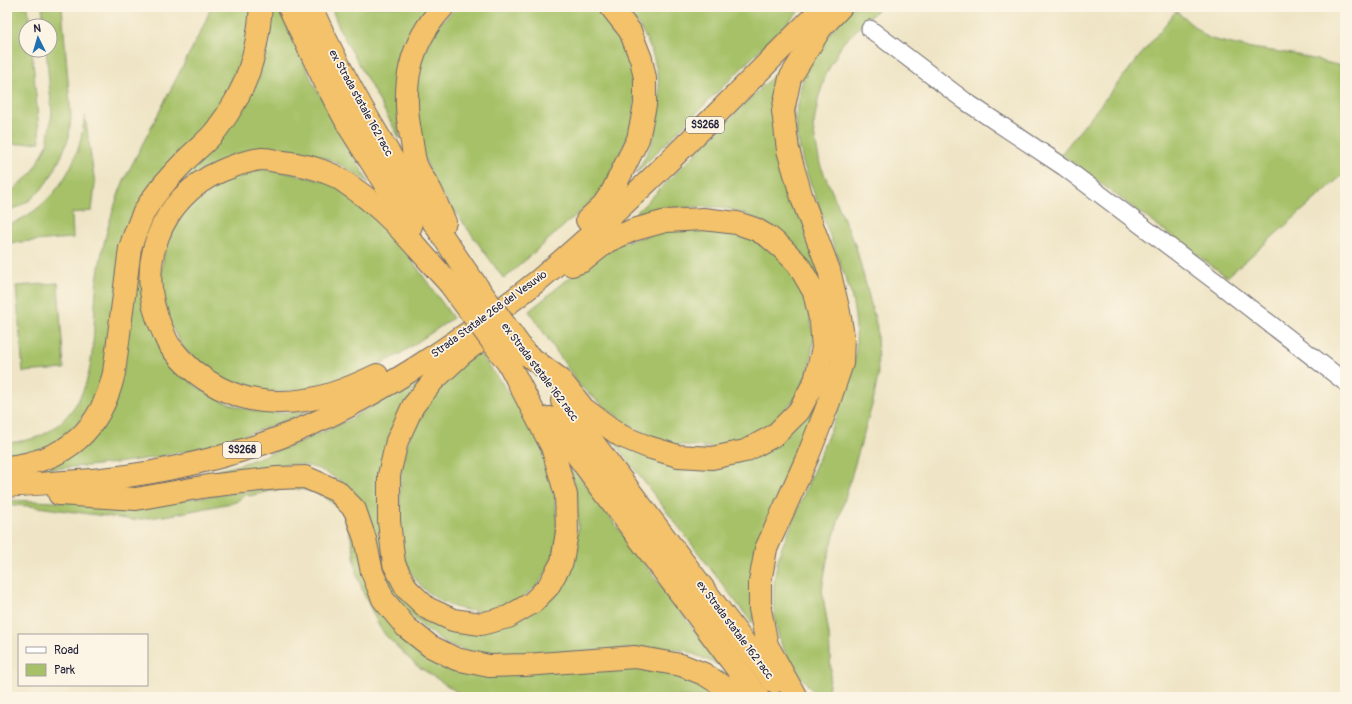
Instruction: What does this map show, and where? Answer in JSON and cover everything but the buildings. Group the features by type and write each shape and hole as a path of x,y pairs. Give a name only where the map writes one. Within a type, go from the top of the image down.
{"highway":[{"path":"7,467 40,460 74,443 86,431 99,414 111,388 130,248 137,229 154,196 186,160 217,130 237,99 250,69 259,34 261,7"},
{"name":"ex Strada statale 162 racc","path":"289,7 324,80 351,130 387,189 449,283 518,360 786,697"},
{"name":"ex Strada statale 162 racc","path":"311,7 328,44 372,126 416,198 466,270 518,360 747,695"},
{"path":"443,7 432,19 413,56 407,80 407,119 416,164 431,192 466,270"},
{"path":"518,360 552,446 566,495 567,532 562,562 548,587 532,602 508,617 481,624 453,620 427,608 407,589 394,564 389,521 389,475 397,441 413,406 432,381 480,340 544,257 603,205 612,192 638,139 645,105 645,78 641,60 630,31 611,7"},
{"name":"Strada Statale 268 del Vesuvio","path":"12,486 133,475 210,459 256,446 295,431 342,410 388,384 464,336 540,279 629,199 823,7"},
{"path":"796,697 767,645 760,609 760,582 766,549 805,463 829,402 842,363 843,336 829,270 802,198 788,150 784,111 790,78 821,28 841,7"},
{"path":"449,283 389,217 366,197 336,176 299,163 262,159 233,166 212,175 195,186 178,200 162,224 152,255 152,297 156,315 169,345 189,368 208,382 229,393 279,402 296,401 324,396 351,388 390,368 414,353 464,336"},
{"path":"518,360 560,379 584,409 621,436 648,447 678,456 712,458 745,451 775,435 799,411 815,381 823,348 821,323 814,292 798,264 769,237 755,229 737,223 703,219 666,221 633,230 608,241 583,260 540,279"},
{"path":"12,486 136,499 208,486 278,478 305,477 337,491 355,510 365,540 372,572 382,599 406,627 430,646 456,659 489,666 526,665 635,657 681,665 704,674 747,695"}],"street":[{"path":"870,29 965,101 1064,167 1215,280 1345,382"}],"green space":[{"path":"7,7 28,7 29,18 18,18 18,58 33,58 40,142 7,145"},
{"path":"42,7 62,7 71,117 69,137 53,173 41,190 30,200 7,213 7,195 32,173 47,145 52,113 47,58 58,58 58,18 43,18"},
{"path":"211,7 251,7 243,57 221,104 209,123 160,173 100,388 85,414 66,435 49,446 34,452 7,459 7,443 35,438 52,429 62,421 74,407 83,391 89,373 92,355 95,298 99,267 104,242 115,204 124,180 203,27"},
{"path":"271,7 278,7 314,85 369,183 333,161 306,152 292,150 278,149 259,151 203,170 141,277 193,384 222,401 250,410 280,413 313,409 259,430 201,448 124,462 47,469 92,440 142,234 151,214 254,89 266,51 270,31"},
{"path":"331,7 429,7 418,19 403,53 396,95 400,139 340,30"},
{"path":"457,7 595,7 609,19 619,32 636,77 633,125 602,192 504,279 435,184 423,154 416,118 416,70 437,26"},
{"path":"623,7 803,7 635,174 648,152 656,130 659,115 659,84 652,54 646,39 639,26"},
{"path":"853,7 880,7 843,43 827,72 819,96 813,128 820,164 856,247 877,327 878,376 873,402 827,560 822,590 829,634 831,672 827,697 818,697 800,676 780,641 774,616 775,576 780,552 851,380 856,347 856,327 851,293 803,163 797,134 797,111 801,86 806,70 815,52"},
{"path":"1176,11 1204,35 1211,39 1245,47 1293,54 1345,67 1345,173 1227,277 1061,154"},
{"path":"789,60 803,218 838,336 752,623 606,432 634,452 767,449 835,328 768,224 743,213 720,207 672,208 634,219 633,216"},
{"path":"85,116 95,184 92,211 72,213 73,238 7,243 7,226 32,213 52,195 68,172 79,146"},
{"path":"265,168 333,183 388,227 453,318 403,352 356,378 329,387 266,393 220,380 184,349 168,321 161,291 163,259 167,243 182,214 205,191 234,175"},
{"path":"679,226 728,230 757,240 786,261 805,290 814,337 809,369 795,398 785,410 774,422 747,439 716,448 668,444 638,431 602,405 580,386 529,311 595,257 621,243"},
{"path":"58,283 64,369 23,372 16,286"},
{"path":"477,350 505,387 538,438 548,463 554,490 557,533 556,546 551,562 541,581 534,588 520,599 504,607 477,611 451,606 439,600 418,583 403,553 400,519 400,488 404,455 415,425 423,410 444,382"},
{"path":"421,378 395,426 385,548 449,624 554,596 569,571 578,530 577,496 569,462 721,666 687,651 658,647 507,657 478,654 458,648 430,632 410,614 402,604 389,583 384,571 372,524 365,508 352,491 334,477 325,472 304,465 283,464 191,480 190,478 242,464 295,444 341,424"},
{"path":"309,483 339,505 338,508 328,499 317,494 307,490 296,489 285,489 249,496 246,494 236,502 171,515 134,520 30,506 7,505 7,500 57,502 187,499"},
{"path":"344,512 429,656 662,667 731,697 469,697 460,694 416,665 386,636 379,626 363,592 356,572 353,548 344,518"}]}
